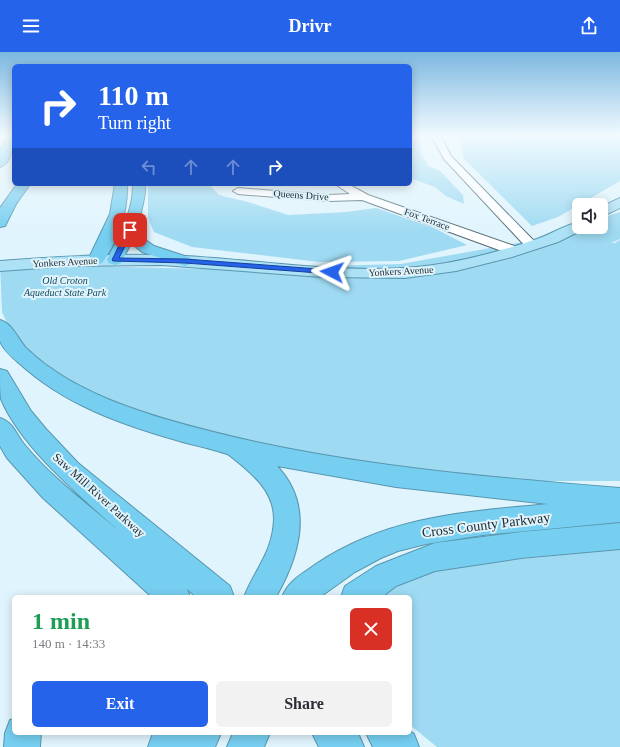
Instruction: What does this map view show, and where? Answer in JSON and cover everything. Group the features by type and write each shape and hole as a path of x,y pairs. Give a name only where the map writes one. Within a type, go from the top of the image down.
{"highway":[{"path":"0,223 9,204 22,186"},
{"path":"96,260 118,216 121,204 121,186"},
{"path":"139,186 139,202 131,234 137,242 155,252 185,261"},
{"path":"115,260 133,222"},
{"path":"0,326 14,348 34,366 84,397 146,422 231,447 334,468 407,479 533,493 620,499"},
{"name":"Saw Mill River Parkway","path":"0,376 16,408 29,427 62,464 217,595"},
{"path":"0,427 16,451 52,490 173,595"},
{"path":"231,447 258,464 276,483 282,493 287,512 287,534 282,554 276,569 259,595"},
{"name":"Cross County Parkway","path":"300,595 338,567 361,553 398,538 437,529 475,523 620,510"},
{"path":"359,595 386,576 435,557 515,546 620,536"},
{"path":"22,747 23,735"},
{"path":"166,747 171,735"},
{"path":"197,747 202,735"},
{"path":"245,747 251,735"},
{"path":"332,735 346,747"},
{"path":"386,735 401,747"}],"main road":[{"path":"608,209 620,202"},
{"name":"Yonkers Avenue","path":"2,265 96,260 185,261 332,272 405,273 449,268 515,251 562,235 572,230"}],"street":[{"path":"457,167 532,246"},
{"name":"Fox Terrace","path":"344,186 364,197 515,251"},
{"name":"Queens Drive","path":"238,192 328,198 364,197"}],"green space":[{"path":"412,167 431,167 440,171 463,195 464,204 446,196 435,187 412,179"},
{"path":"473,167 620,167 620,181 591,198 572,198 572,209 558,217 532,226"},
{"path":"148,186 211,186 219,195 248,202 288,215 346,212 376,208 434,228 467,245 399,261 319,262 192,247 154,232 148,218"},
{"name":"Old Croton Aqueduct State Park","path":"620,212 620,239 611,243 615,243 620,240 620,481 532,481 367,467 225,437 105,400 41,362 14,338 2,312 0,264 207,269 401,264 529,241 572,227 572,234 608,234 608,216"},
{"path":"620,549 620,747 437,747 412,727 412,595 377,595 386,588 443,564 534,558"}],"route":[{"path":"130,230 115,260 185,261 332,272"}]}
